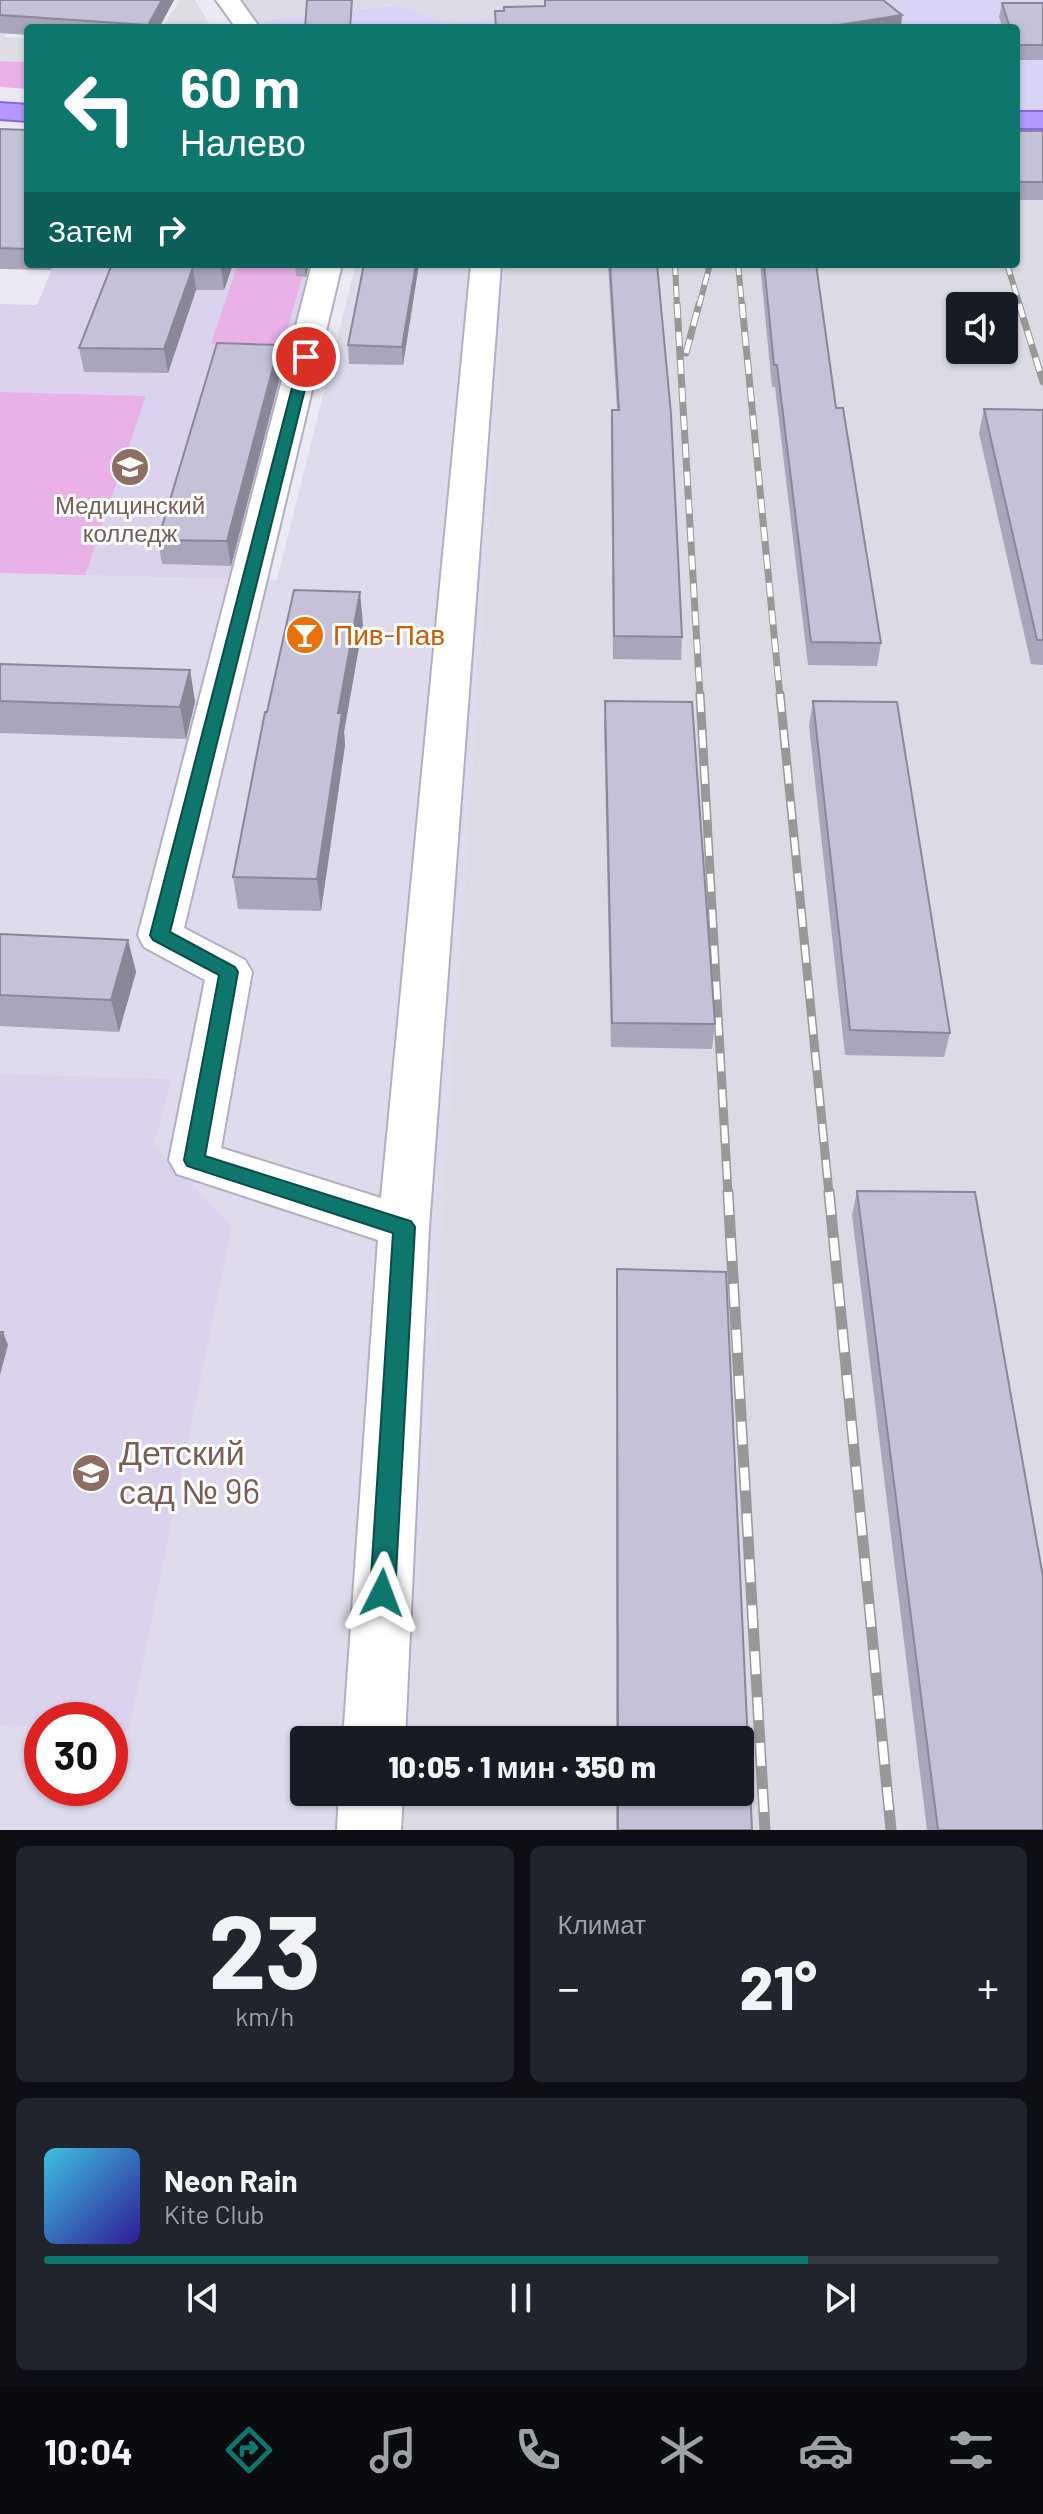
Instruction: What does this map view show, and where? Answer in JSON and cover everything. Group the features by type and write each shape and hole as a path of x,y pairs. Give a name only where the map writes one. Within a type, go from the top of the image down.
{"main road":[{"path":"0,95 24,97"},
{"path":"0,111 24,113"},
{"path":"1020,120 1043,120"}],"street":[{"path":"228,0 245,24"},
{"path":"326,268 160,935 229,972 194,1160 404,1227"},
{"path":"375,1726 404,1227 486,268"},
{"path":"369,1830 370,1806"}],"shaded area":[{"path":"180,0 195,0 210,24 164,24"},
{"path":"238,0 701,0 657,17 447,22 395,5 254,21"},
{"path":"722,0 1043,0 1043,112 1020,111 1020,24 725,24"},
{"path":"396,5 448,22 657,17 658,24 257,24 254,21"},
{"path":"0,32 7,33 4,37 24,38 24,62 0,60"},
{"path":"0,61 24,62 24,89 0,87"},
{"path":"1020,148 1043,148 1043,1830 402,1830 404,1806 754,1806 754,1726 409,1726 506,268 1020,268"},
{"name":"Медицинский колледж","path":"52,268 312,268 230,579 0,573 0,304 37,305"},
{"path":"237,268 305,268 282,347 211,344"},
{"path":"355,268 537,268 474,1726 290,1726 290,1806 470,1806 469,1830 0,1830 0,573 277,580"},
{"path":"0,392 146,396 85,575 0,573"},
{"name":"Детский сад № 96","path":"0,1074 172,1079 154,1145 232,1226 129,1731 128,1702 24,1702 24,1726 0,1725"}],"building":[{"path":"0,0 162,0 149,24 0,15"},
{"path":"307,0 352,0 350,24 305,24"},
{"path":"545,0 883,0 902,15 844,24 496,24 495,11 504,11 504,7 545,6"},
{"path":"1002,3 1043,3 1043,45 1020,45 1020,24 1009,24"},
{"path":"0,129 24,130 24,249 0,248"},
{"path":"1020,131 1043,131 1043,182 1020,182"},
{"path":"110,268 193,268 164,349 79,348"},
{"path":"363,268 415,268 402,347 348,345"},
{"path":"610,268 657,268 671,414 682,637 614,636 612,410 619,410"},
{"path":"764,268 817,268 836,408 843,408 881,643 811,642 777,365 774,365"},
{"path":"217,343 279,345 227,541 158,540"},
{"path":"984,409 1043,410 1043,640 1037,640"},
{"path":"294,590 360,592 338,713 342,713 317,879 233,877 265,712"},
{"path":"0,664 190,670 180,707 0,701"},
{"path":"605,701 692,702 715,1024 612,1023"},
{"path":"813,701 897,702 950,1033 850,1030"},
{"path":"0,934 128,940 111,1000 0,995"},
{"path":"857,1191 975,1192 1043,1577 1043,1830 938,1830"},
{"path":"617,1269 726,1272 747,1726 618,1726"},
{"path":"618,1806 751,1806 752,1830 618,1830"}],"railway":[{"path":"675,268 677,306"},
{"path":"699,306 709,268"},
{"path":"738,268 742,306"},
{"path":"1008,268 1020,306"},
{"path":"677,304 700,696"},
{"path":"686,353 699,304"},
{"path":"742,304 780,696"},
{"path":"1019,304 1043,382"},
{"path":"700,694 728,1194"},
{"path":"780,694 829,1194"},
{"path":"728,1192 765,1830"},
{"path":"829,1192 891,1830"}],"place":[{"name":"Медицинский колледж","path":"130,467"},
{"name":"Пив-Пав","path":"305,635"},
{"name":"Детский сад № 96","path":"91,1473"}],"route":[{"path":"306,357 160,935 229,972 194,1160 404,1227 382,1593"}]}
